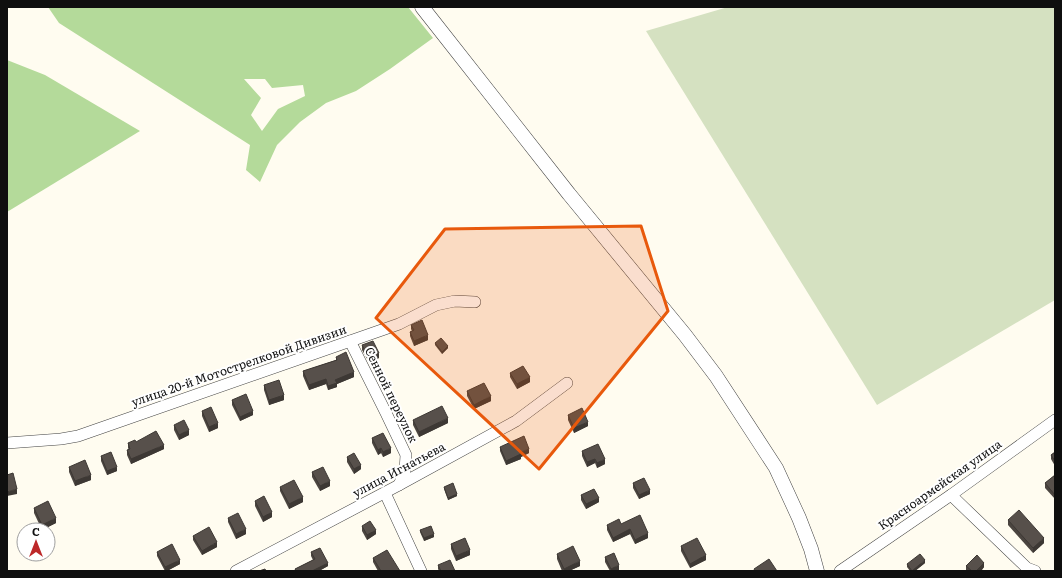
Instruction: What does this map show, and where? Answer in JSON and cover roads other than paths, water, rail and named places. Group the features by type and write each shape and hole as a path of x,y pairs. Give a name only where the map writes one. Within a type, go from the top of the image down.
{"street":[{"path":"422,7 569,194 685,335 716,376 776,468 799,518 811,549 817,571"},
{"name":"улица 20-й Мотострелковой Дивизии","path":"7,443 61,439 78,436 399,324 436,305 456,301 475,302"},
{"name":"Сенной переулок","path":"350,341 406,455 405,471 399,485"},
{"name":"улица Игнатьева","path":"236,571 516,421 567,383"},
{"name":"Красноармейская улица","path":"840,571 951,495 1055,420"},
{"path":"385,492 420,571"},
{"path":"951,495 1027,568 1035,571"}]}
